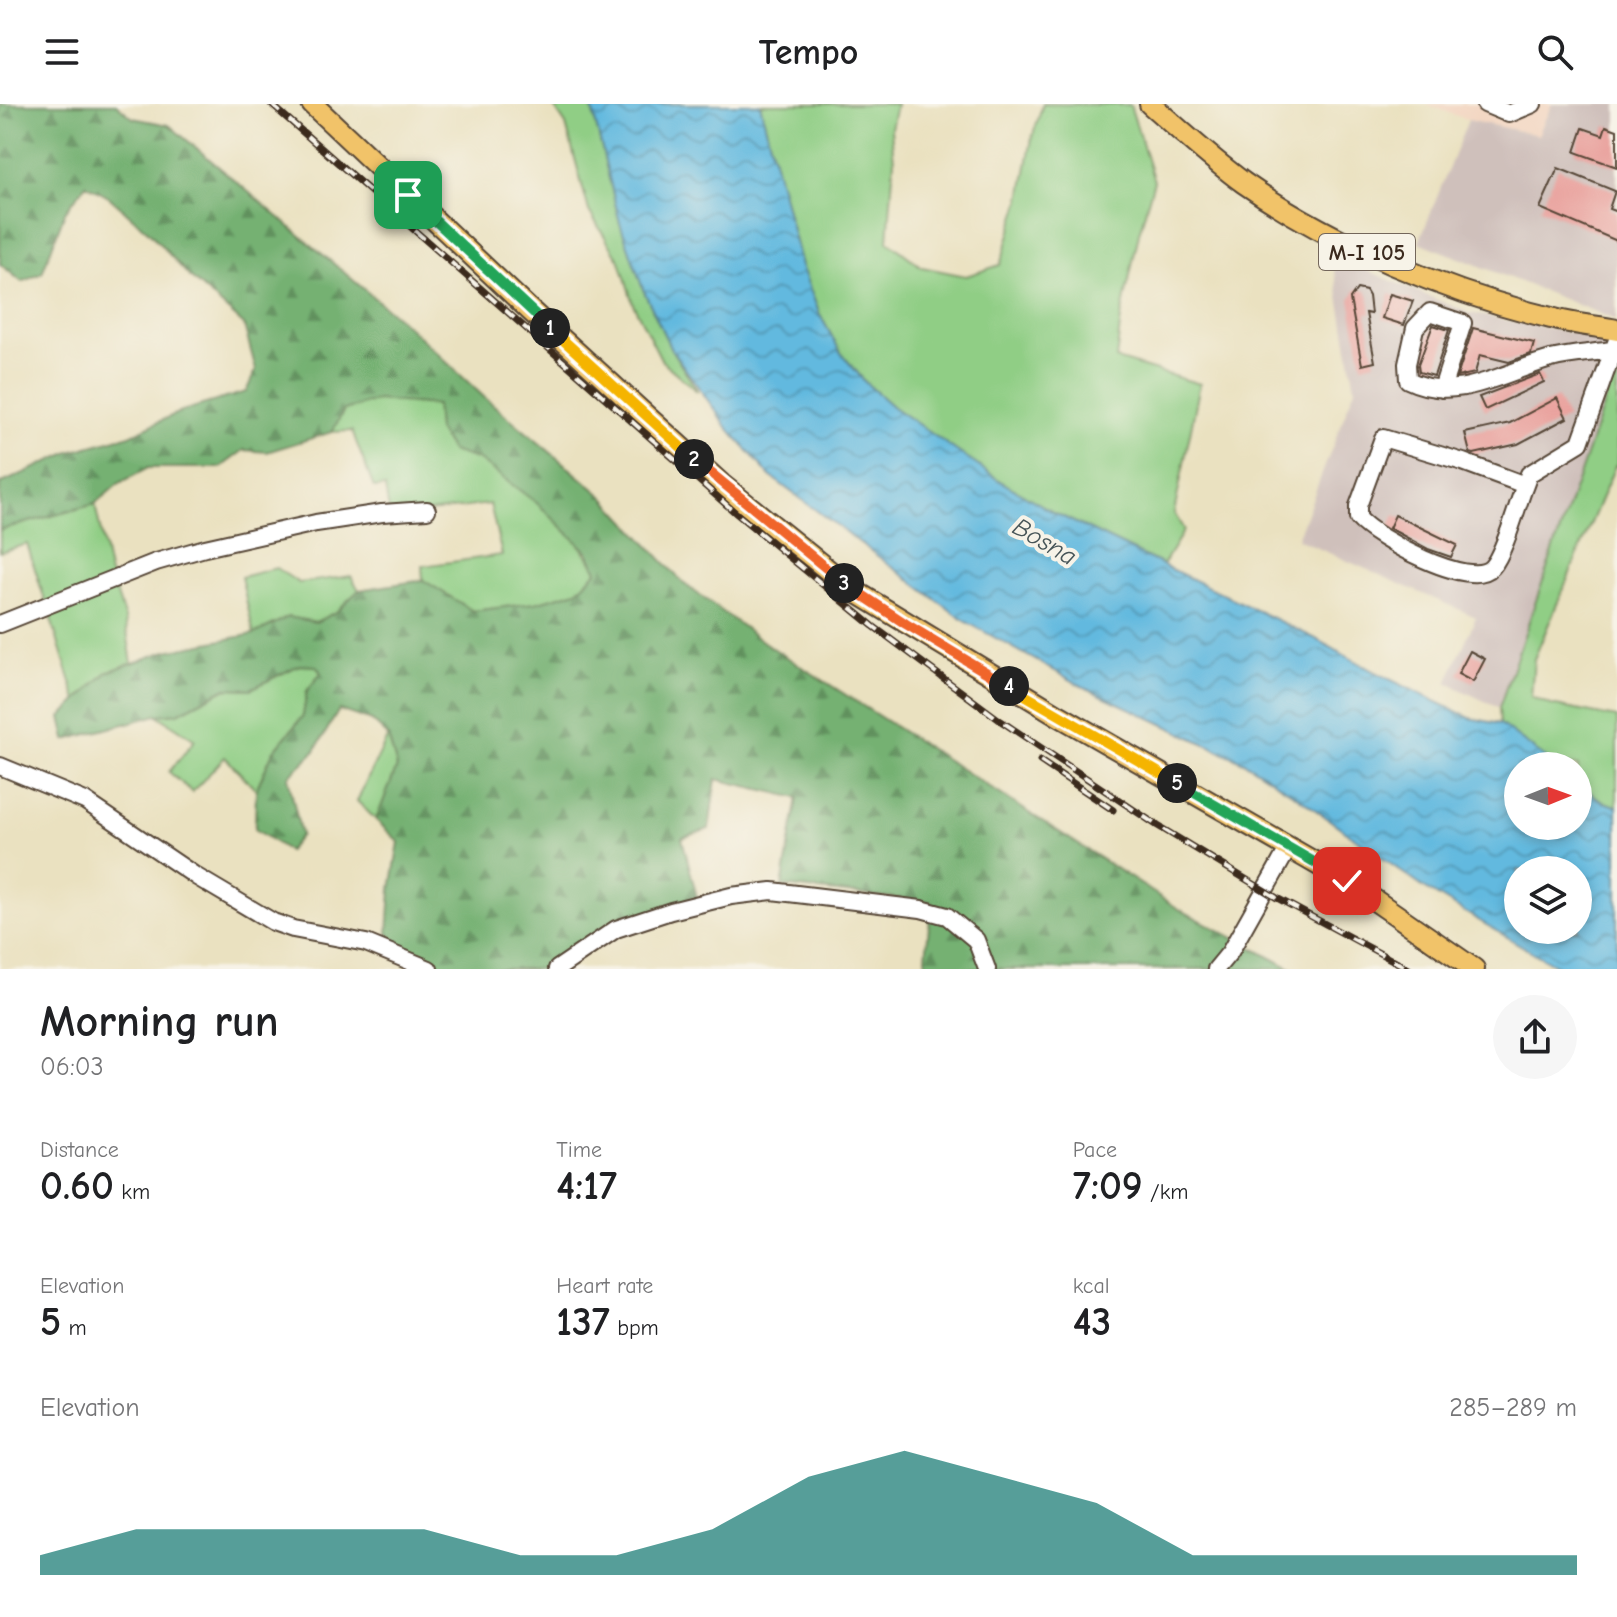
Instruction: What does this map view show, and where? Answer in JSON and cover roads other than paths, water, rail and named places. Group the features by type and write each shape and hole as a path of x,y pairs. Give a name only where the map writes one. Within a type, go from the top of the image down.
{"main road":[{"path":"312,104 709,474 812,558 906,624 1347,881 1474,969"},
{"name":"M-I 105","path":"1150,104 1245,183 1316,228 1391,263 1467,292 1551,319 1617,330"}],"street":[{"path":"1485,104 1509,114 1533,104"},
{"path":"1442,389 1463,323 1430,312 1415,328 1407,364 1408,380 1442,389 1477,386 1556,358 1614,345"},
{"path":"1525,485 1383,438 1358,506 1358,518 1389,542 1456,572 1480,574 1491,569 1499,555 1525,485 1529,474 1580,443 1614,345"},
{"path":"0,624 156,562 193,552 316,523 427,510"},
{"path":"0,766 85,801 197,877 273,922 293,929 366,943 429,969"},
{"path":"1216,969 1230,952 1289,847"},
{"path":"557,969 616,929 716,899 772,891 921,909 947,916 976,940 987,969"}],"water":[{"name":"Bosna","path":"591,104 760,104 801,266 820,315 841,353 865,382 893,407 1000,481 1055,513 1314,638 1375,672 1470,718 1500,724 1537,752 1504,752 1504,840 1592,840 1592,794 1603,802 1617,806 1617,969 1562,969 1519,944 1592,944 1592,856 1504,856 1504,935 1424,888 1244,762 1084,687 965,621 770,476 727,427 671,349 643,289 620,223"}],"railway":[{"path":"271,104 737,514 873,626 1001,721 1158,826 1277,898 1409,969"},
{"path":"1040,761 1113,810"}]}
